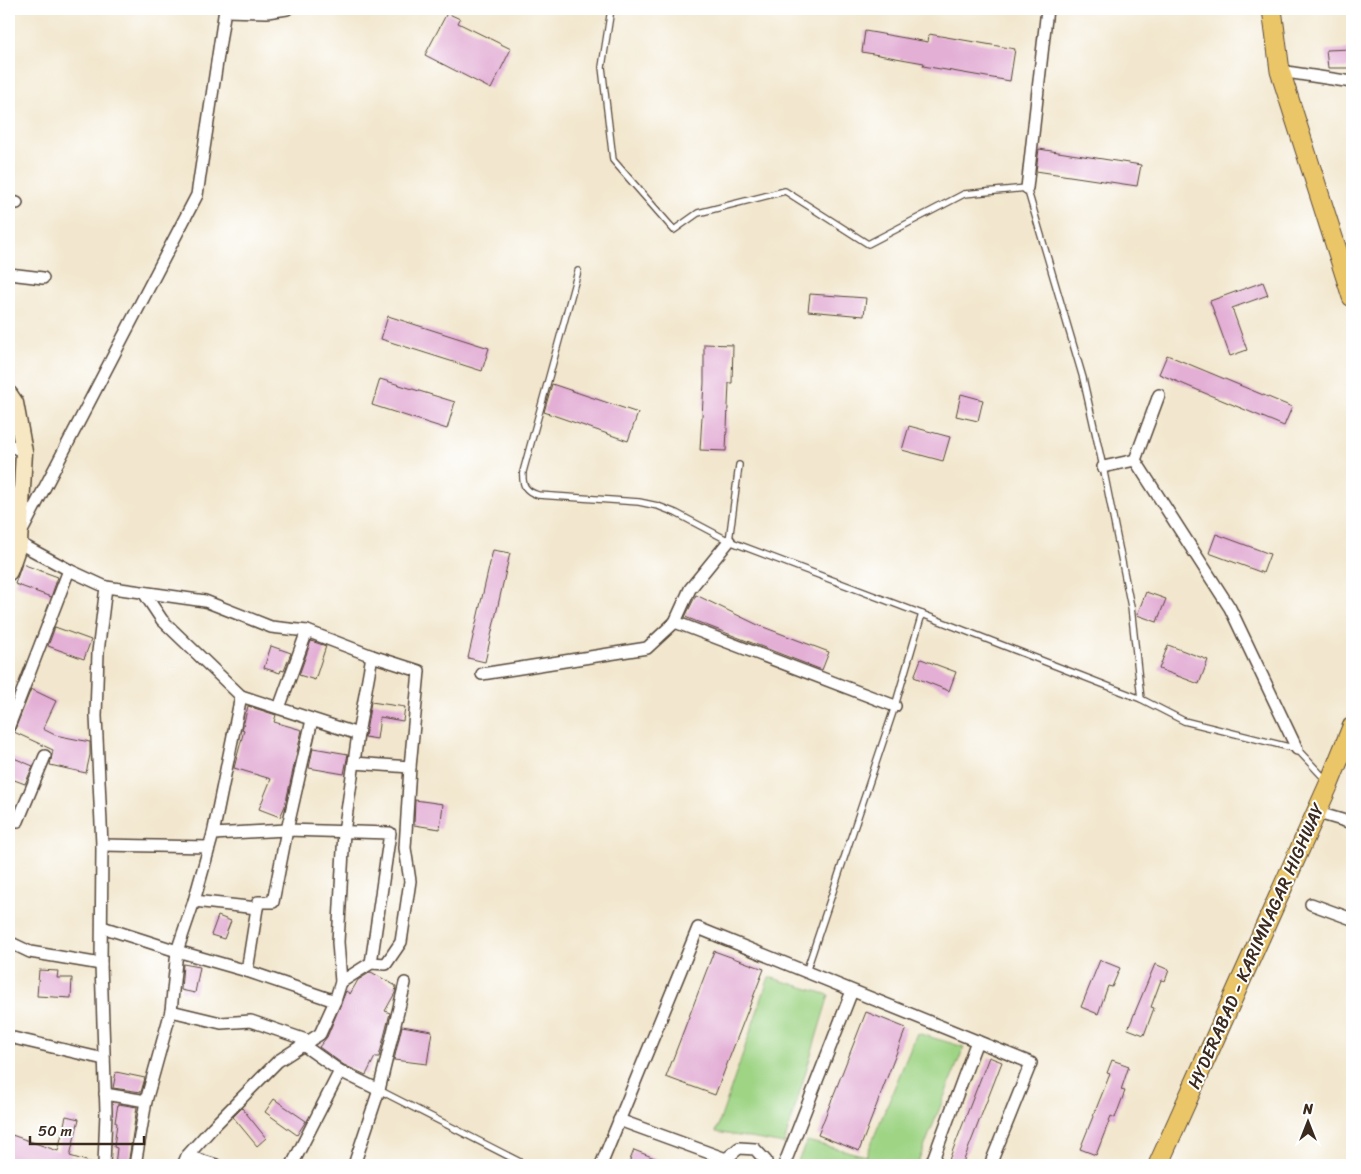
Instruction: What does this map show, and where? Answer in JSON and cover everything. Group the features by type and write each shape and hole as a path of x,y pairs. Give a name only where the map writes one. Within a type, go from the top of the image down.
{"main road":[{"path":"1272,9 1280,71 1347,266 1352,297"},
{"path":"9,394 15,404 16,536 9,572"},
{"name":"HYDERABAD - KARIMNAGAR HIGHWAY","path":"1158,1165 1315,812 1348,748 1352,727"}],"street":[{"path":"287,9 267,12 225,10 197,195 16,536 69,570 106,587 205,601 270,627 307,631 372,656 419,671 405,848 410,881 402,942 386,964 371,963 341,982"},
{"path":"1027,188 1047,9"},
{"path":"1280,71 1352,82"},
{"path":"9,274 43,278"},
{"path":"1135,460 1159,395"},
{"path":"1104,467 1135,460"},
{"path":"1135,460 1230,608 1298,749"},
{"path":"482,674 647,648 675,622 690,589 729,542"},
{"path":"9,726 69,570"},
{"path":"104,1165 105,1094 101,964 102,845 96,716 98,652 106,587"},
{"path":"144,593 162,620 241,696 358,734"},
{"path":"675,622 895,706"},
{"path":"279,708 307,631"},
{"path":"185,1160 278,1061 320,1034 335,1001 341,982 338,942 344,832 358,734 372,656"},
{"path":"135,1165 146,1101 171,1011 177,952 213,834 241,696"},
{"path":"247,971 258,902 273,902 312,720"},
{"path":"9,818 18,821 44,756"},
{"path":"354,763 410,767"},
{"path":"1315,812 1352,823"},
{"path":"213,834 287,830 390,833 371,963"},
{"path":"102,845 209,847"},
{"path":"194,901 257,908"},
{"path":"1311,904 1352,919"},
{"path":"102,928 177,952 247,971 335,1001"},
{"path":"601,1165 698,928 1032,1063 990,1165"},
{"path":"9,942 30,952 101,964"},
{"path":"354,1165 379,1090 405,982"},
{"path":"784,1165 852,991"},
{"path":"171,1011 221,1023 251,1021 306,1043 340,1070 379,1090"},
{"path":"9,1037 104,1059"},
{"path":"931,1165 977,1041"},
{"path":"292,1165 340,1070"},
{"path":"105,1094 146,1101"},
{"path":"620,1120 726,1162 739,1148 755,1149 766,1161 766,1165"},
{"path":"185,1160 216,1165"}],"lane":[{"path":"611,9 602,67 613,160 674,230 698,213 785,191 868,244 964,194 1027,188 1083,378 1104,467 1131,608 1141,699"},
{"path":"578,271 523,472 522,483 527,492 538,496 639,502 658,506 676,513 729,542 1141,699 1184,721 1298,749 1329,784"},
{"path":"729,542 739,465"},
{"path":"806,972 895,706 922,614"},
{"path":"379,1090 526,1165"}],"green space":[{"path":"769,977 829,995 784,1144 716,1132"},
{"path":"917,1033 964,1047 917,1165 796,1165 807,1141 866,1156"}],"building":[{"path":"447,13 460,19 458,23 511,49 491,89 425,55"},
{"path":"865,31 928,42 929,34 1015,49 1010,81 923,66 924,63 862,52"},
{"path":"1352,49 1352,68 1328,68 1326,50"},
{"path":"1039,149 1141,165 1137,186 1036,171"},
{"path":"1263,282 1268,295 1232,308 1247,350 1230,356 1210,301"},
{"path":"810,294 866,298 864,316 808,311"},
{"path":"388,316 489,348 482,371 381,339"},
{"path":"704,344 733,345 732,383 729,383 726,451 700,450"},
{"path":"1167,355 1292,407 1284,426 1159,374"},
{"path":"380,379 455,402 447,429 372,405"},
{"path":"552,384 638,413 628,441 544,412"},
{"path":"961,394 983,400 978,421 956,416"},
{"path":"909,426 950,437 943,461 902,450"},
{"path":"1216,534 1270,554 1263,573 1209,553"},
{"path":"493,550 510,553 485,662 468,658"},
{"path":"22,564 58,577 51,597 15,584"},
{"path":"1146,592 1166,599 1157,622 1137,615"},
{"path":"696,595 758,625 829,652 822,670 685,617"},
{"path":"55,627 91,640 84,659 48,646"},
{"path":"311,641 326,646 315,680 299,675"},
{"path":"1168,645 1208,660 1199,684 1159,669"},
{"path":"271,646 291,653 284,671 281,670 280,673 264,668"},
{"path":"921,659 956,672 949,691 914,677"},
{"path":"31,689 56,701 43,729 55,735 90,742 90,755 86,773 50,765 53,750 14,732"},
{"path":"371,702 405,707 403,721 380,717 377,739 365,737"},
{"path":"248,706 276,715 274,722 302,730 285,806 280,817 259,809 271,779 234,768"},
{"path":"313,748 348,754 344,774 309,768"},
{"path":"9,756 33,766 25,784 9,778"},
{"path":"415,800 443,804 440,829 414,825"},
{"path":"218,916 231,921 224,939 211,935"},
{"path":"714,951 764,969 715,1095 666,1077"},
{"path":"1100,960 1120,968 1112,987 1108,986 1098,1014 1081,1007"},
{"path":"183,964 200,967 195,993 181,990"},
{"path":"1155,964 1169,970 1165,981 1161,980 1151,1007 1154,1008 1144,1035 1128,1029"},
{"path":"39,970 58,971 57,978 72,978 71,998 37,996"},
{"path":"371,972 396,986 395,993 385,1011 390,1013 379,1057 375,1057 366,1075 344,1065 319,1047 327,1037 346,991 350,994 358,980"},
{"path":"866,1012 906,1028 859,1151 818,1135"},
{"path":"402,1026 432,1031 427,1064 394,1060"},
{"path":"989,1057 1002,1062 962,1165 947,1165"},
{"path":"1112,1060 1129,1066 1121,1090 1125,1091 1115,1118 1111,1116 1096,1155 1080,1149 1110,1074 1107,1073"},
{"path":"116,1072 145,1078 141,1092 113,1088"},
{"path":"274,1099 306,1121 297,1135 265,1112"},
{"path":"118,1104 137,1107 128,1165 115,1165 117,1148 114,1147 117,1123 115,1122"},
{"path":"242,1108 266,1138 257,1146 233,1117"},
{"path":"66,1116 79,1119 70,1156 93,1163 92,1165 15,1165 9,1163 9,1134 58,1151"},
{"path":"634,1150 670,1164 670,1165 628,1165"}]}
